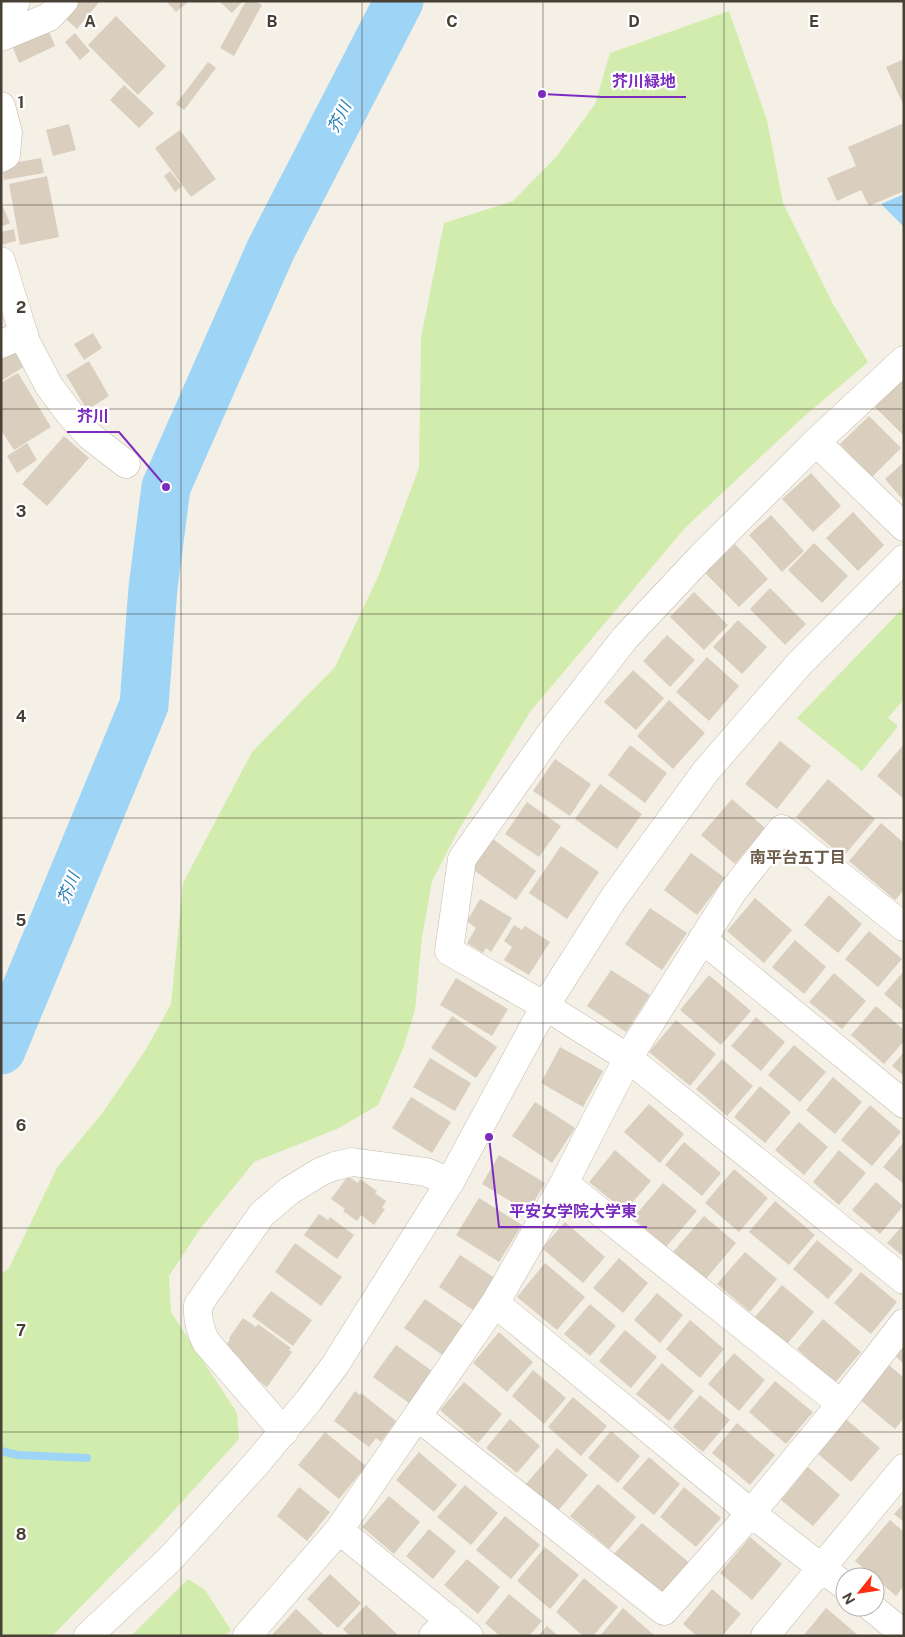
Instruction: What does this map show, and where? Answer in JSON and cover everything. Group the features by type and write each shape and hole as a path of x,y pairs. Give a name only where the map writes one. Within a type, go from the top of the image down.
{"street":[{"path":"1,36 16,1"},
{"path":"1,36 49,17 64,1"},
{"path":"1,106 8,133 6,155 1,158"},
{"path":"1,261 12,339 26,342 49,386 70,414 90,436 126,464"},
{"path":"904,360 816,442 701,557 625,638 552,730 462,859 449,951 545,1006 628,1058 904,1280"},
{"path":"816,442 904,527"},
{"path":"88,1636 170,1558 284,1432 335,1366 450,1182 545,1006 613,899 706,771 800,663 904,559"},
{"path":"247,1636 339,1530 495,1303 564,1183 628,1058 732,891 782,828 904,927"},
{"path":"702,939 904,1104"},
{"path":"284,1432 206,1342 200,1330 198,1305 262,1214 289,1191 322,1171 352,1162 426,1172 450,1182"},
{"path":"564,1183 841,1404"},
{"path":"495,1303 751,1513 835,1578"},
{"path":"418,1417 664,1611 751,1513 841,1404 904,1323"},
{"path":"765,1636 904,1468"},
{"path":"339,1530 441,1627 469,1636"},
{"path":"884,1617 896,1627"}],"green space":[{"path":"729,11 767,120 783,203 833,304 868,362 800,420 685,528 530,712 458,831 432,881 422,937 415,1010 403,1049 378,1105 337,1129 254,1162 200,1229 169,1276 171,1312 237,1413 239,1439 158,1528 52,1636 1,1636 1,1274 9,1268 57,1168 103,1112 145,1051 171,1004 183,883 252,752 335,667 378,577 419,468 421,338 444,223 513,201 557,156 595,104 610,53"},
{"path":"904,607 904,699 888,718 898,726 862,771 797,718"},
{"path":"188,1579 205,1590 231,1630 225,1636 131,1636"}],"water":[{"path":"904,194 904,227 881,204"}],"building":[{"path":"77,1 100,1 77,29 64,17"},
{"path":"166,1 189,1 176,12"},
{"path":"219,1 243,1 232,13"},
{"path":"246,1 255,1 262,5 234,56 220,48"},
{"path":"116,16 166,66 138,95 88,45"},
{"path":"47,27 55,46 19,63 11,43"},
{"path":"75,33 90,51 80,60 65,42"},
{"path":"904,59 904,106 886,67"},
{"path":"208,62 216,68 184,110 176,104"},
{"path":"124,85 154,113 139,128 110,100"},
{"path":"904,123 904,191 869,206 861,190 837,201 827,178 856,166 848,147"},
{"path":"69,124 76,150 53,156 46,130"},
{"path":"180,130 216,179 191,197 155,148"},
{"path":"41,158 44,173 4,180 2,165"},
{"path":"170,171 182,186 175,192 164,176"},
{"path":"47,176 59,237 20,245 9,184"},
{"path":"1,202 10,223 1,227"},
{"path":"14,229 16,241 1,245 1,232"},
{"path":"93,333 102,348 84,360 74,344"},
{"path":"17,342 30,363 1,381 1,352"},
{"path":"89,361 109,396 87,410 66,375"},
{"path":"18,373 51,427 14,450 1,430 1,383"},
{"path":"901,380 904,383 904,436 874,406"},
{"path":"869,416 901,448 872,477 840,444"},
{"path":"64,436 89,458 47,506 22,484"},
{"path":"27,443 37,460 17,473 7,456"},
{"path":"904,462 904,501 885,479"},
{"path":"811,473 841,506 813,532 782,499"},
{"path":"853,512 884,545 858,571 826,538"},
{"path":"771,515 804,551 782,572 749,535"},
{"path":"814,543 848,576 822,603 788,570"},
{"path":"735,544 768,579 739,607 705,573"},
{"path":"770,588 806,624 785,645 750,609"},
{"path":"694,592 728,625 704,650 670,617"},
{"path":"738,620 767,647 742,674 713,647"},
{"path":"667,635 695,660 670,687 643,661"},
{"path":"707,657 739,686 709,721 676,692"},
{"path":"633,670 664,698 636,730 604,702"},
{"path":"669,700 705,733 673,769 637,736"},
{"path":"780,741 811,766 777,809 745,784"},
{"path":"904,744 904,799 877,776"},
{"path":"630,745 667,773 645,803 608,775"},
{"path":"555,759 591,784 570,816 533,791"},
{"path":"828,779 875,819 843,857 796,817"},
{"path":"600,784 642,814 617,849 575,819"},
{"path":"732,799 765,828 735,864 701,835"},
{"path":"527,802 561,826 539,857 505,834"},
{"path":"881,823 904,843 904,890 895,900 849,861"},
{"path":"493,839 536,871 516,900 472,869"},
{"path":"561,846 599,872 567,919 529,893"},
{"path":"691,853 725,878 697,915 664,890"},
{"path":"829,895 862,924 838,953 804,925"},
{"path":"755,898 792,930 764,963 727,931"},
{"path":"480,899 512,918 491,952 486,948 483,953 467,943 476,928 467,921"},
{"path":"650,908 687,933 662,970 625,944"},
{"path":"514,925 522,930 525,926 550,942 529,975 504,960 512,947 504,941"},
{"path":"869,931 902,959 878,987 845,959"},
{"path":"795,940 826,967 804,994 772,967"},
{"path":"611,970 650,995 626,1032 587,1006"},
{"path":"904,971 904,1011 884,994"},
{"path":"834,973 866,1001 842,1029 809,1002"},
{"path":"709,975 751,1011 721,1045 680,1010"},
{"path":"456,978 508,1009 492,1036 440,1005"},
{"path":"876,1006 904,1030 904,1041 884,1064 851,1035"},
{"path":"452,1016 497,1047 476,1078 431,1048"},
{"path":"756,1017 785,1042 761,1071 731,1046"},
{"path":"676,1020 716,1054 690,1086 649,1052"},
{"path":"794,1045 826,1072 800,1102 768,1075"},
{"path":"560,1047 603,1071 583,1107 541,1083"},
{"path":"904,1052 904,1076 892,1066"},
{"path":"430,1058 471,1083 455,1111 413,1087"},
{"path":"722,1059 753,1086 727,1116 696,1089"},
{"path":"833,1077 862,1102 835,1134 806,1110"},
{"path":"760,1086 791,1112 765,1143 734,1117"},
{"path":"411,1097 451,1122 432,1153 392,1128"},
{"path":"535,1102 575,1128 552,1163 512,1136"},
{"path":"649,1104 684,1134 660,1163 624,1132"},
{"path":"870,1105 901,1132 872,1166 841,1140"},
{"path":"799,1122 828,1147 804,1175 775,1150"},
{"path":"684,1142 721,1173 702,1196 665,1165"},
{"path":"904,1142 904,1184 883,1167"},
{"path":"615,1150 651,1181 625,1211 589,1182"},
{"path":"839,1150 866,1173 839,1205 813,1182"},
{"path":"499,1155 545,1183 528,1212 482,1184"},
{"path":"734,1169 768,1198 739,1232 705,1203"},
{"path":"348,1176 358,1183 360,1179 377,1191 375,1193 386,1201 382,1208 385,1209 374,1225 361,1215 357,1221 331,1199"},
{"path":"876,1182 903,1206 880,1234 852,1210"},
{"path":"663,1183 697,1211 666,1247 633,1218"},
{"path":"479,1198 522,1225 499,1262 456,1235"},
{"path":"775,1201 815,1235 789,1265 749,1232"},
{"path":"319,1214 328,1220 330,1217 354,1235 337,1259 304,1235"},
{"path":"704,1216 736,1243 705,1280 673,1252"},
{"path":"565,1222 605,1257 583,1283 542,1248"},
{"path":"904,1224 904,1257 887,1243"},
{"path":"817,1240 853,1270 828,1299 793,1269"},
{"path":"295,1243 342,1277 321,1306 275,1272"},
{"path":"745,1252 777,1279 750,1312 717,1284"},
{"path":"460,1255 495,1278 473,1310 439,1287"},
{"path":"619,1258 648,1283 623,1313 593,1288"},
{"path":"545,1263 585,1297 557,1330 517,1297"},
{"path":"861,1272 897,1302 871,1334 834,1303"},
{"path":"782,1285 814,1312 787,1344 755,1317"},
{"path":"271,1291 312,1320 293,1346 252,1316"},
{"path":"657,1293 683,1315 660,1343 634,1320"},
{"path":"425,1299 465,1327 444,1356 404,1328"},
{"path":"590,1304 616,1326 590,1356 564,1334"},
{"path":"243,1318 256,1327 258,1324 291,1348 289,1350 292,1352 267,1387 236,1362 240,1358 225,1347"},
{"path":"823,1319 861,1352 835,1383 797,1349"},
{"path":"690,1320 724,1349 700,1378 666,1349"},
{"path":"625,1330 657,1357 631,1388 599,1361"},
{"path":"499,1332 533,1362 507,1392 473,1363"},
{"path":"904,1341 904,1364 893,1354"},
{"path":"396,1345 436,1374 413,1406 373,1377"},
{"path":"734,1353 765,1380 739,1411 708,1384"},
{"path":"662,1363 694,1391 669,1421 636,1394"},
{"path":"889,1365 904,1378 904,1418 895,1429 859,1399"},
{"path":"533,1370 566,1398 544,1424 512,1396"},
{"path":"775,1381 813,1412 786,1444 749,1412"},
{"path":"464,1382 502,1414 478,1443 440,1410"},
{"path":"355,1391 360,1395 361,1393 396,1421 381,1442 376,1438 369,1447 334,1421"},
{"path":"700,1395 730,1420 703,1452 673,1427"},
{"path":"573,1397 607,1426 581,1456 548,1427"},
{"path":"840,1414 880,1448 851,1482 811,1448"},
{"path":"510,1419 540,1446 517,1473 486,1448"},
{"path":"737,1423 775,1455 750,1485 712,1453"},
{"path":"611,1431 640,1456 618,1483 588,1458"},
{"path":"325,1432 366,1466 339,1499 298,1465"},
{"path":"557,1448 588,1475 558,1511 526,1484"},
{"path":"419,1452 457,1485 434,1512 396,1480"},
{"path":"649,1457 680,1484 654,1515 622,1488"},
{"path":"808,1467 840,1495 813,1526 781,1500"},
{"path":"598,1484 636,1517 609,1549 570,1516"},
{"path":"465,1485 498,1513 471,1545 437,1517"},
{"path":"299,1487 330,1512 307,1541 277,1516"},
{"path":"684,1487 721,1518 696,1547 660,1517"},
{"path":"389,1496 420,1522 394,1554 362,1527"},
{"path":"904,1503 904,1522 894,1514"},
{"path":"505,1516 540,1545 511,1579 476,1550"},
{"path":"890,1520 904,1532 904,1586 896,1596 885,1587 885,1567 862,1567 855,1561"},
{"path":"642,1523 692,1565 664,1598 613,1555"},
{"path":"429,1529 456,1551 433,1579 406,1556"},
{"path":"750,1537 782,1564 752,1600 720,1573"},
{"path":"545,1547 579,1575 550,1609 517,1581"},
{"path":"467,1559 500,1587 478,1614 444,1585"},
{"path":"330,1574 361,1603 338,1628 307,1599"},
{"path":"584,1578 618,1607 593,1636 583,1636 556,1612"},
{"path":"712,1589 741,1614 722,1636 697,1636 683,1624"},
{"path":"509,1594 542,1621 529,1636 500,1636 485,1623"},
{"path":"366,1605 399,1636 350,1636 343,1629"},
{"path":"623,1608 655,1636 600,1636"},
{"path":"826,1608 859,1636 803,1636"},
{"path":"296,1609 325,1636 271,1636"},
{"path":"547,1626 558,1636 538,1636"}],"waterway":[{"name":"芥川","path":"1,1050 144,705 153,588 166,487 271,249 399,1"},
{"path":"1,1451 18,1455 87,1458"}],"place":[{"name":"芥川緑地","path":"542,94"},
{"name":"芥川","path":"166,487"},
{"name":"平安女学院大学東","path":"489,1137"}],"district":[{"name":"南平台五丁目","path":"798,857"}]}
